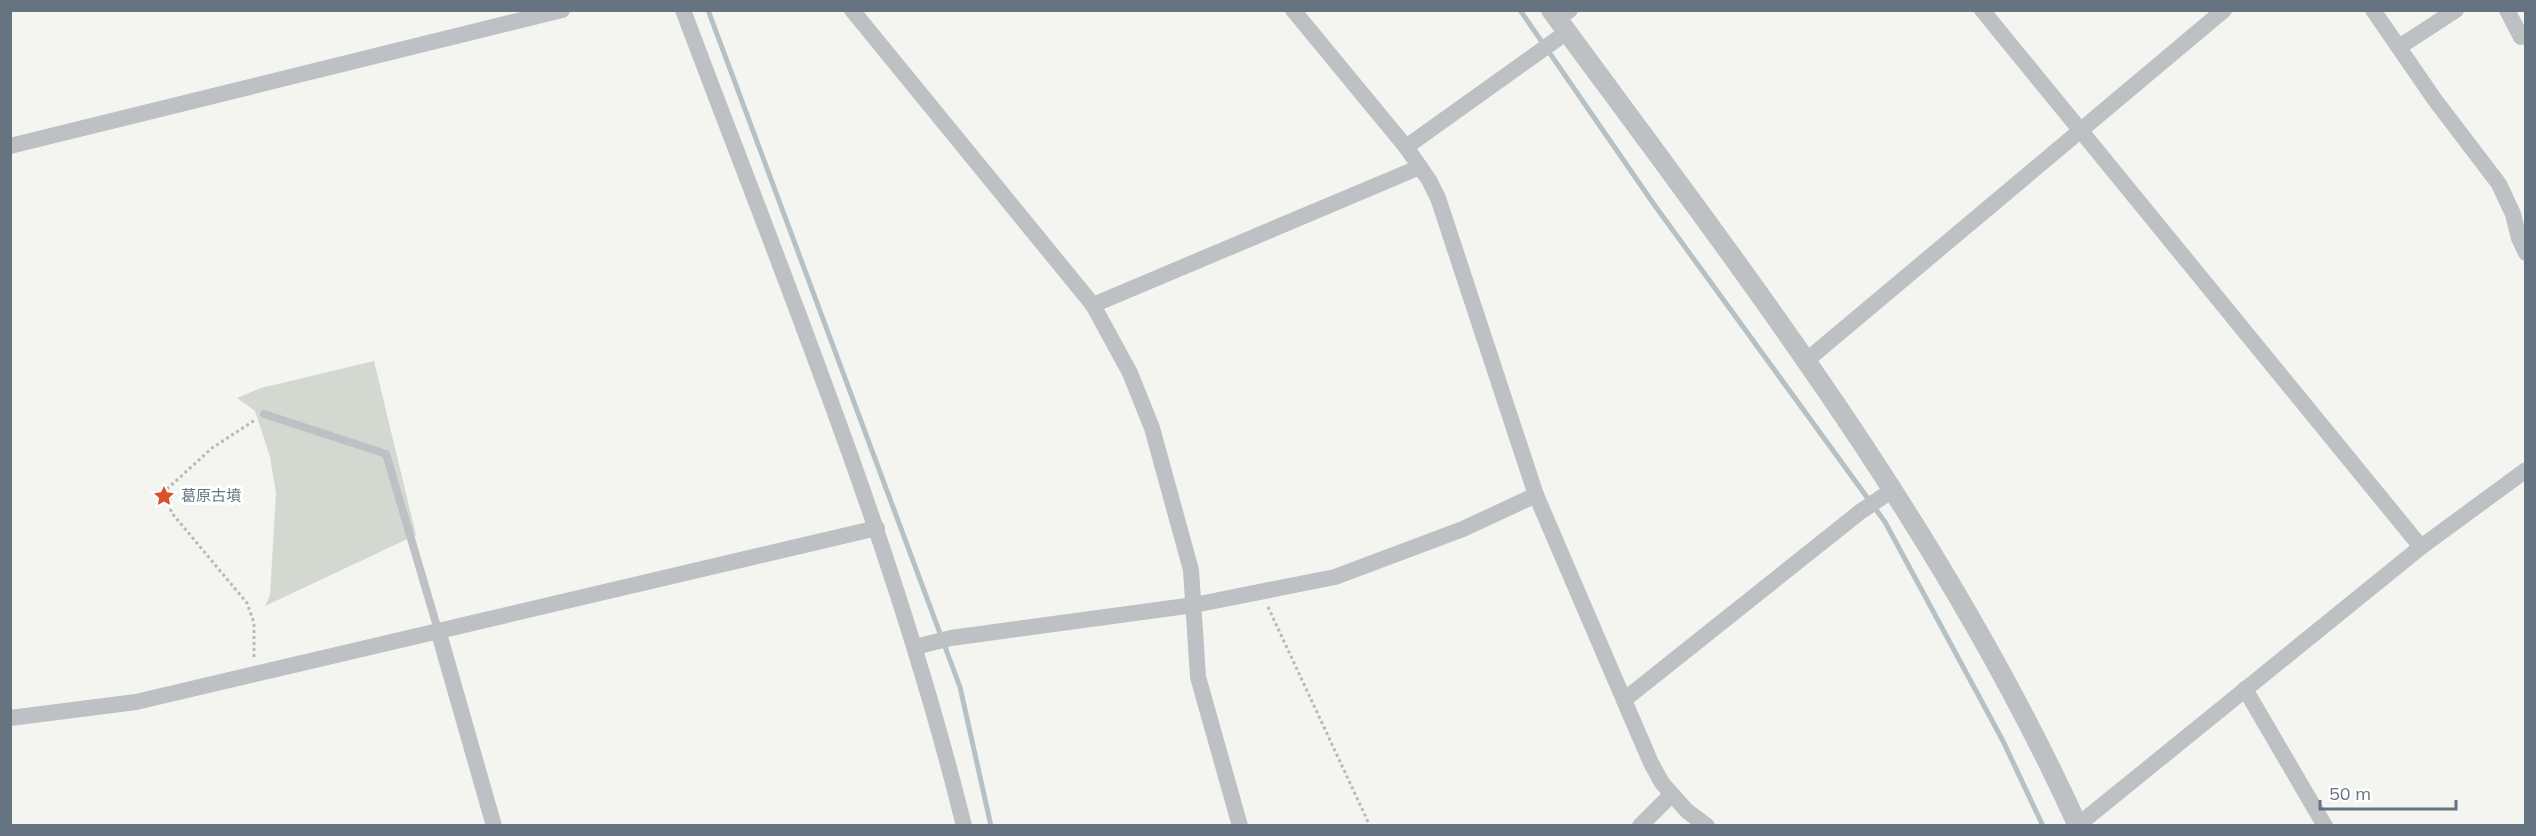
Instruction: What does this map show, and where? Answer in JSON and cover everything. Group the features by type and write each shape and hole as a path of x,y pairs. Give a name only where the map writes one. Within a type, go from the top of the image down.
{"street":[{"path":"10,146 562,10"},
{"path":"683,10 921,646 964,825"},
{"path":"852,10 1093,305 1130,373 1144,404 1191,570 1197,677 1240,825"},
{"path":"1293,10 1406,147 1438,198 1536,495 1651,763 1671,795 1707,825"},
{"path":"1982,10 2421,547"},
{"path":"1807,360 2224,10"},
{"path":"2373,10 2448,117 2499,183 2524,247"},
{"path":"2399,47 2456,10"},
{"path":"2506,10 2521,37"},
{"path":"1406,147 1540,51 1561,18 1807,360 1894,489 2013,690 2078,825 2421,547 2526,470"},
{"path":"1093,305 1420,167"},
{"path":"1624,700 1860,512 1894,489"},
{"path":"921,646 951,638 1194,605 1335,577 1463,529 1536,495"},
{"path":"10,718 136,702 878,528"},
{"path":"438,630 494,825"},
{"path":"2245,689 2325,825"},
{"path":"1640,825 1671,795"}],"lane":[{"path":"264,414 386,454 438,630"}],"path":[{"path":"254,674 254,623 247,603 171,512 166,490 212,448 264,414"},
{"path":"1261,592 1370,825"}],"shaded area":[{"path":"374,361 416,535 265,606 270,595 276,493 270,457 255,411 237,398 261,388"}],"waterway":[{"path":"708,10 960,687 991,826"},
{"path":"1520,10 1653,203 1885,522 2003,741 2043,826"}],"place":[{"name":"葛原古墳","path":"164,496"}]}
